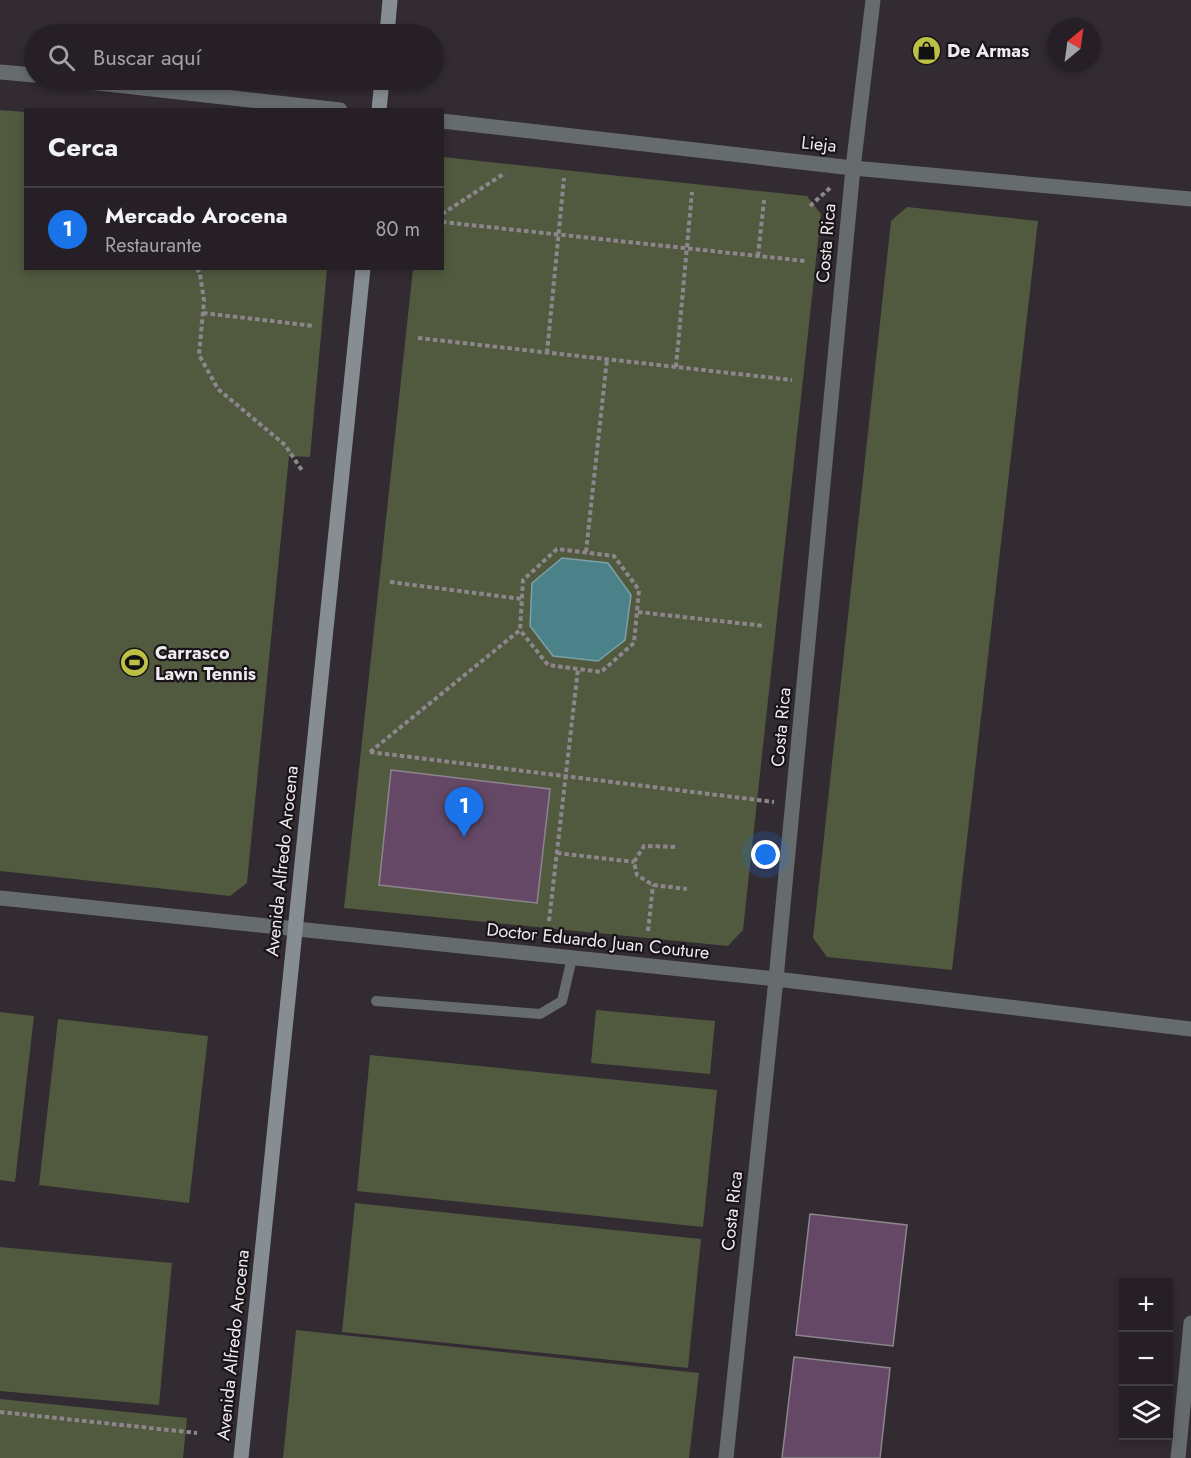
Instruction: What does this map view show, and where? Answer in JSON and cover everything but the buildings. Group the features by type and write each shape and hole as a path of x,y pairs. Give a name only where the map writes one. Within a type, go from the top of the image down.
{"street":[{"path":"388,24 390,0"},
{"name":"Costa Rica","path":"726,1458 776,979 853,168 873,0"},
{"path":"0,72 24,74"},
{"path":"161,90 322,108"},
{"path":"379,108 381,90"},
{"name":"Lieja","path":"444,121 853,168 1191,199"},
{"name":"Avenida Alfredo Arocena","path":"241,1458 363,270"},
{"name":"Doctor Eduardo Juan Couture","path":"0,898 776,979 1191,1029"},
{"path":"1178,1458 1191,1323"}],"lane":[{"path":"376,1001 540,1014 562,1001 572,958"}],"path":[{"path":"444,213 505,173"},
{"path":"547,353 564,178"},
{"path":"676,367 692,192"},
{"path":"758,256 764,200"},
{"path":"444,222 805,261"},
{"path":"198,270 202,283 203,313 200,355 218,389 285,445 303,472"},
{"path":"203,313 314,326"},
{"path":"418,338 792,380"},
{"path":"586,552 607,359"},
{"path":"557,549 614,556 639,590 634,643 601,672 548,664 520,630 522,599 523,580 557,549"},
{"path":"390,582 522,599"},
{"path":"638,612 765,626"},
{"path":"520,630 370,752 775,803"},
{"path":"549,921 578,669"},
{"path":"675,847 644,846 634,862 637,875 654,885 687,888"},
{"path":"557,853 634,862"},
{"path":"648,931 654,885"},
{"path":"0,1412 197,1433"}],"green space":[{"name":"Carrasco Lawn Tennis","path":"0,110 24,112 24,270 327,270 310,457 289,456 247,883 230,896 0,871"},
{"path":"444,157 807,196 821,214 743,930 728,946 344,908 413,270 444,270"},
{"path":"907,207 1038,221 952,970 827,957 813,938 891,221"},
{"path":"596,1010 715,1021 710,1074 591,1063"},
{"path":"0,1012 34,1016 15,1182 0,1180"},
{"path":"58,1019 208,1036 189,1203 39,1185"},
{"path":"370,1055 717,1090 703,1227 357,1191"},
{"path":"355,1203 701,1239 688,1368 342,1332"},
{"path":"0,1247 172,1263 159,1405 0,1391"},
{"path":"296,1330 699,1373 689,1458 283,1458"},
{"path":"0,1399 187,1418 183,1458 0,1458"}],"water":[{"path":"562,558 608,563 631,595 625,640 598,661 553,656 530,626 532,583"}],"place":[{"name":"De Armas","path":"926,51"},
{"name":"Carrasco Lawn Tennis","path":"134,663"},
{"name":"Mercado Arocena","path":"464,837"}]}
